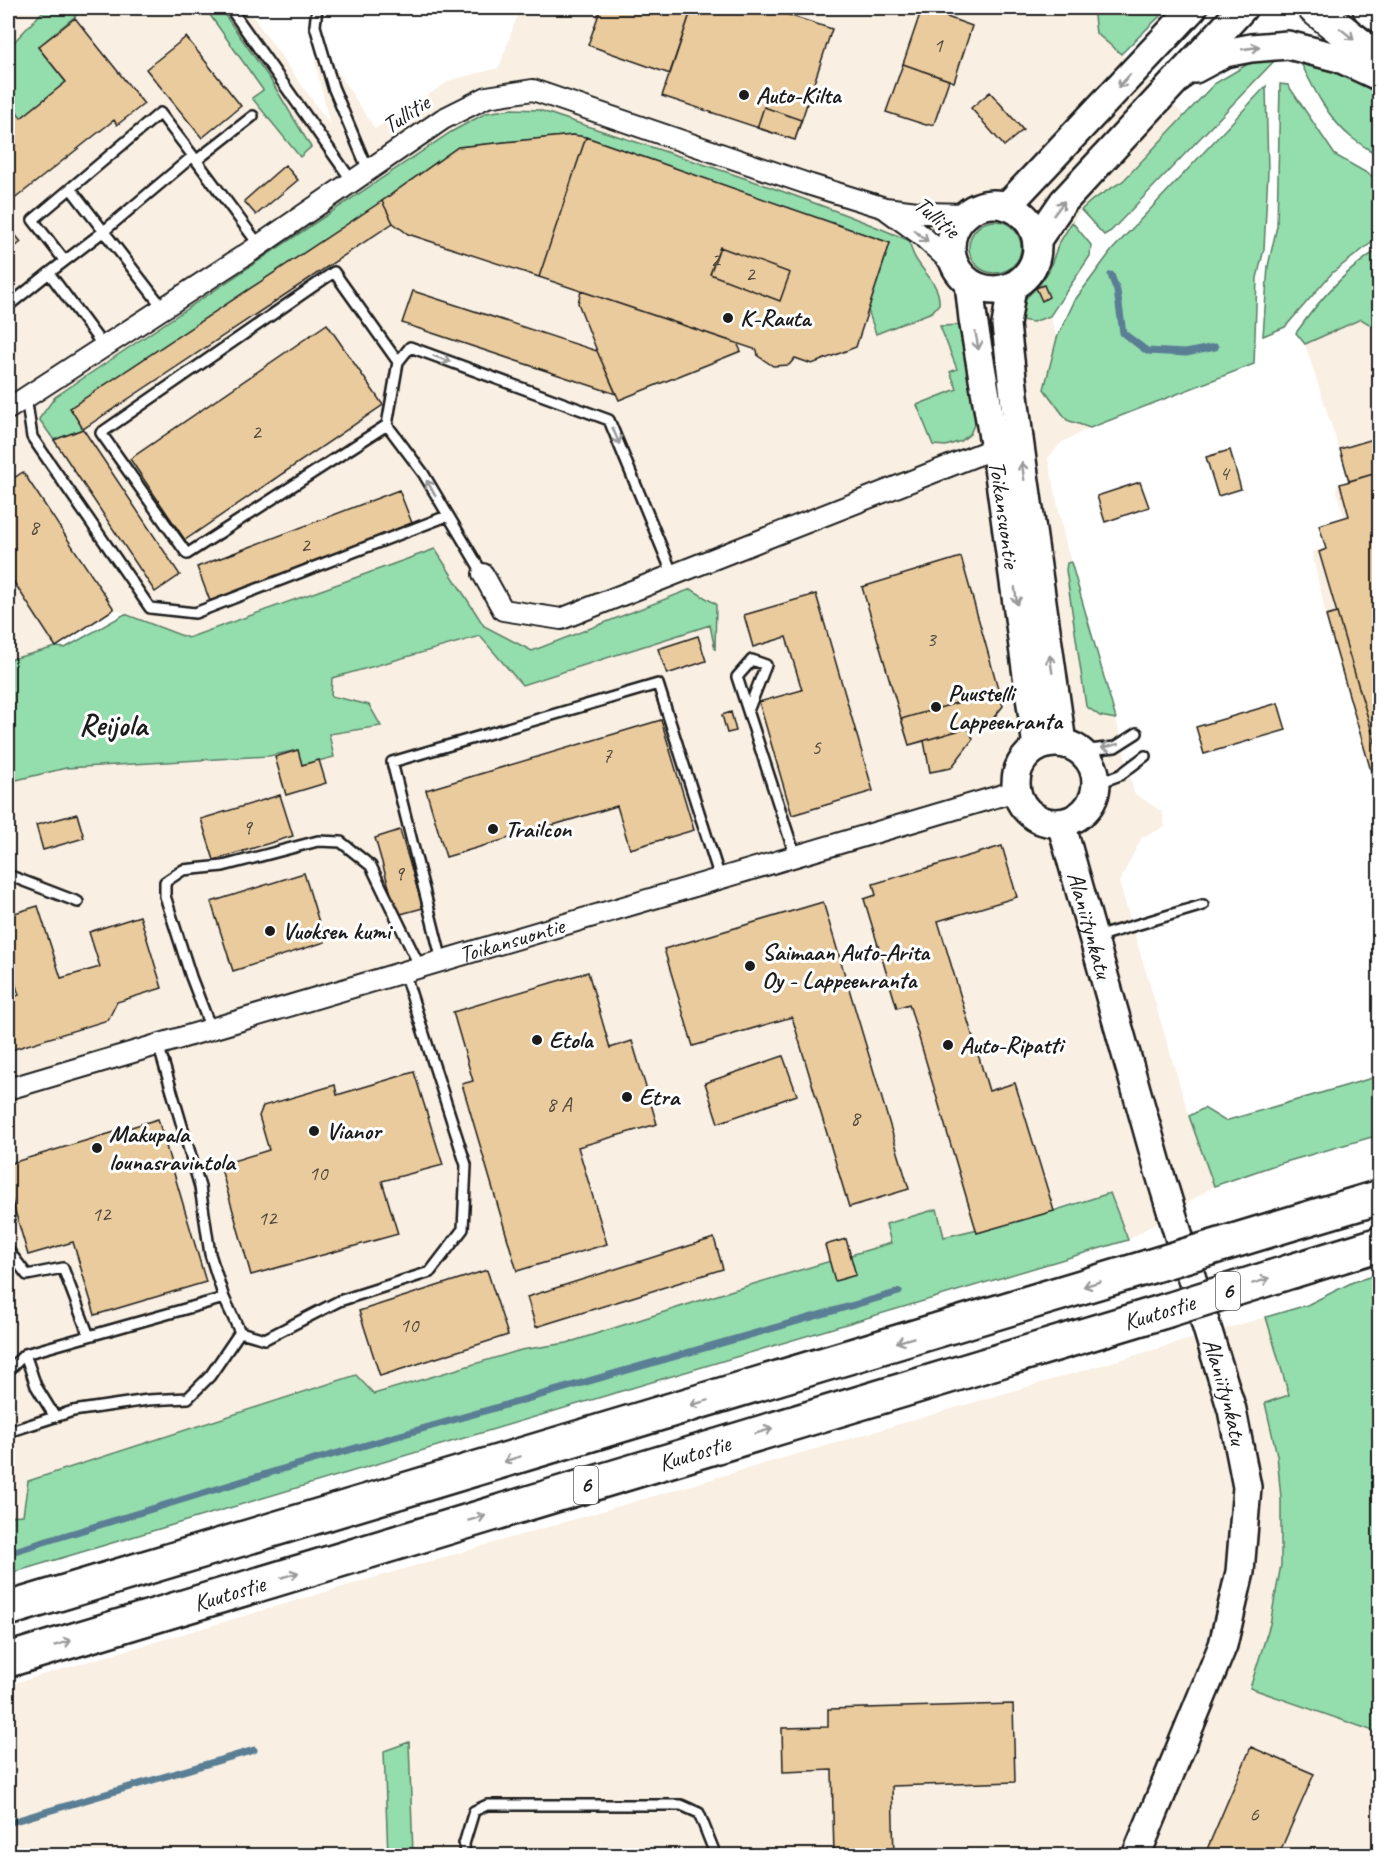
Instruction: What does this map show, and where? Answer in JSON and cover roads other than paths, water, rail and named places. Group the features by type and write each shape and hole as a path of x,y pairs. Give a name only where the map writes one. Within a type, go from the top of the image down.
{"highway":[{"name":"Kuutostie","path":"8,1609 1148,1267 1380,1195"},
{"name":"Kuutostie","path":"8,1660 1165,1311 1327,1259 1380,1245"}],"main road":[{"path":"1153,50 1176,8"},
{"path":"1007,206 1193,8"},
{"path":"1037,240 1063,202 1243,8"},
{"path":"1314,8 1380,61"},
{"path":"1369,8 1380,16"},
{"path":"1178,78 1225,53 1288,45 1339,58 1380,77"},
{"path":"993,204 1007,206 1018,211 1027,219 1037,240 1037,254 1032,268 1024,279 1012,287 990,290 962,275 951,253 952,238 957,225 966,214 979,207 993,204"},
{"name":"Toikansuontie","path":"962,275 973,319 995,448 1060,747"},
{"name":"Toikansuontie","path":"1012,287 1006,325 1060,747"},
{"path":"1060,747 1092,765 1096,784 1094,795 1082,814 1061,823 1049,823 1037,819 1020,802 1015,780 1022,761 1060,747"},
{"name":"Alaniitynkatu","path":"1061,823 1159,1171 1232,1410 1246,1487 1240,1572 1223,1645 1136,1856"}],"street":[{"name":"Tullitie","path":"8,409 259,245 443,119 487,97 533,90 885,208 925,213 966,214"},
{"name":"Tullitie","path":"885,208 921,235 962,275"},
{"path":"483,574 503,610 561,619 995,448"},
{"name":"Toikansuontie","path":"8,1089 1016,791"}],"lane":[{"path":"230,8 360,176"},
{"path":"317,8 315,26 360,176"},
{"path":"64,260 33,220 160,113 259,245"},
{"path":"8,306 195,158 253,116"},
{"path":"71,189 163,308"},
{"path":"387,425 187,554 101,433 334,272 398,362"},
{"path":"49,273 104,347"},
{"path":"483,574 423,473 387,425 398,362 410,347 609,420 673,575"},
{"path":"26,397 32,437 150,608 195,613 447,516"},
{"path":"748,711 766,665 752,660 737,677 748,711 795,856"},
{"path":"442,961 392,762 658,684 715,869 720,878"},
{"path":"1060,747 1115,747 1137,733"},
{"path":"1096,784 1120,775 1145,756"},
{"path":"158,1044 200,1187 210,1254 224,1298 240,1332 265,1339 339,1301 430,1272 462,1229 466,1165 412,969 371,866 341,842 318,841 223,866 183,870 165,882 165,896 211,1029"},
{"path":"8,875 78,902"},
{"path":"1093,938 1203,905"},
{"path":"8,1250 27,1275 63,1268 89,1336"},
{"path":"8,1371 25,1354 224,1298"},
{"path":"8,1432 83,1409 148,1400 188,1398 210,1376 240,1332"},
{"path":"25,1354 36,1386 55,1417"},
{"path":"465,1856 465,1844 474,1811 487,1804 681,1804 699,1813 716,1856"}],"waterway":[{"path":"1111,275 1117,291 1123,333 1147,351 1186,353 1215,347"},
{"path":"8,1553 279,1470 899,1292"},
{"path":"8,1823 254,1750"}],"place":[{"name":"Auto-Kilta","path":"744,95"},
{"name":"K-Rauta","path":"728,318"},
{"name":"Puustelli Lappeenranta","path":"936,707"},
{"name":"Trailcon","path":"493,829"},
{"name":"Vuoksen kumi","path":"270,931"},
{"name":"Saimaan Auto-Arita Oy - Lappeenranta","path":"750,966"},
{"name":"Etola","path":"537,1040"},
{"name":"Auto-Ripatti","path":"948,1045"},
{"name":"Etra","path":"627,1097"},
{"name":"Vianor","path":"314,1131"},
{"name":"Makupala lounasravintola","path":"97,1148"}],"district":[{"name":"Reijola","path":"113,725"}]}
